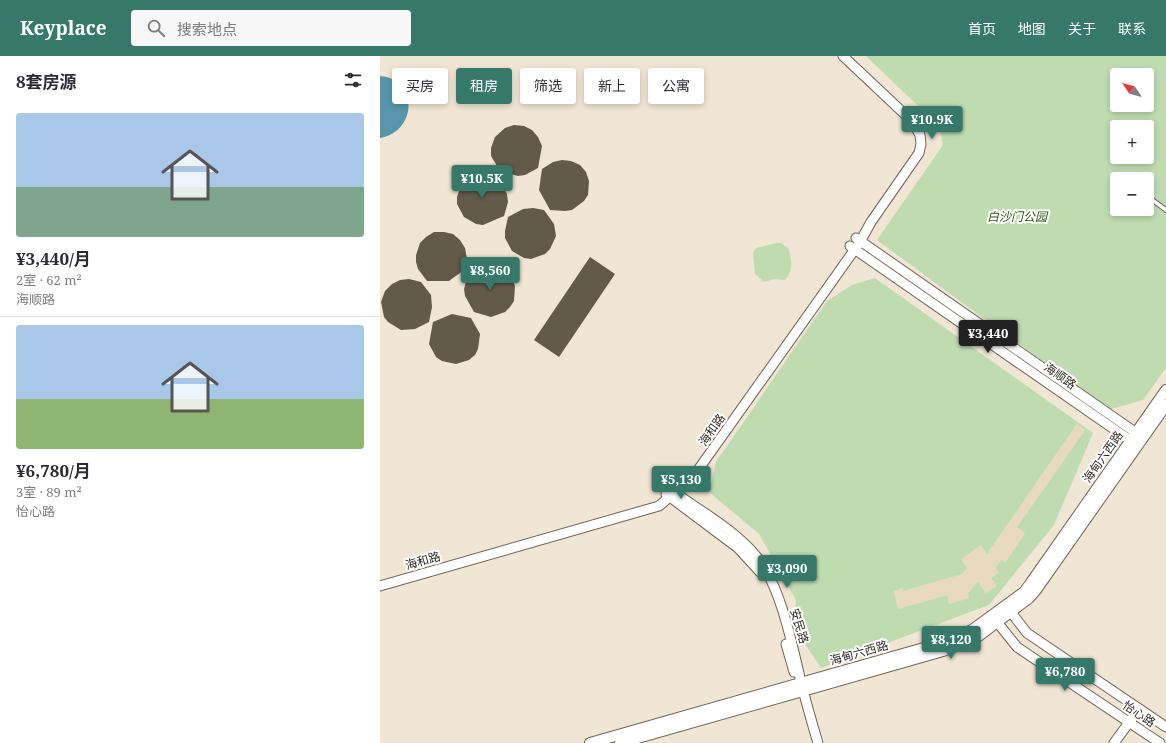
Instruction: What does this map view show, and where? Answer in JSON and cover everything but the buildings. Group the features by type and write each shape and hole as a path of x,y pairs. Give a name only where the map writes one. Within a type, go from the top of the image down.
{"main road":[{"name":"海甸六西路","path":"590,743 953,647 976,638 1008,608 1029,598 1040,585 1137,439 1166,390"},
{"name":"海甸六西路","path":"1137,439 1166,405"},
{"name":"海甸六西路","path":"620,743 801,688"}],"street":[{"path":"837,56 908,125 915,134 917,142 912,159 855,244"},
{"path":"843,56 912,122 919,131 921,140 917,157 855,244"},
{"name":"海顺路","path":"855,244 1137,439"},
{"name":"海和路","path":"380,582 658,502 693,477 855,244"},
{"name":"海和路","path":"380,586 659,506 670,493"},
{"name":"安民路","path":"670,493 742,542 756,557 769,575 777,592 796,658 801,688 815,743"},
{"name":"怡心路","path":"1008,608 1027,633 1166,727"},
{"name":"怡心路","path":"995,619 1017,647 1160,743"},
{"name":"安民路","path":"801,688 818,743"},
{"path":"1114,743 1140,709"},
{"path":"1118,743 1130,723"}],"lane":[{"path":"1154,201 1166,210"}],"shaded area":[{"path":"1077,424 1085,430 1017,527 1025,533 999,573 997,586 985,593 978,581 968,593 969,598 949,604 946,595 898,609 894,591 903,588 903,590 960,559 981,545 987,554"}],"green space":[{"name":"白沙门公园","path":"866,56 1166,56 1166,368 1143,400 1108,410 877,240 943,145 939,126"},
{"path":"781,243 788,248 791,260 790,272 785,280 774,279 764,282 755,274 753,252 756,248"},
{"path":"875,278 1093,433 1054,525 989,605 821,668 795,629 796,600 759,534 709,492 716,462 827,301 852,285","holes":["1077,424 1085,430 1017,527 1025,533 1005,563 1001,560 996,568 999,573 991,578 997,586 985,593 978,581 968,593 969,598 949,604 947,595 898,609 894,591 903,588 903,591 962,574 967,568 961,559 981,545 987,554"]}],"water":[{"path":"380,76 392,79 392,104 408,104 408,106 407,116 401,126 392,133 380,138"}]}
